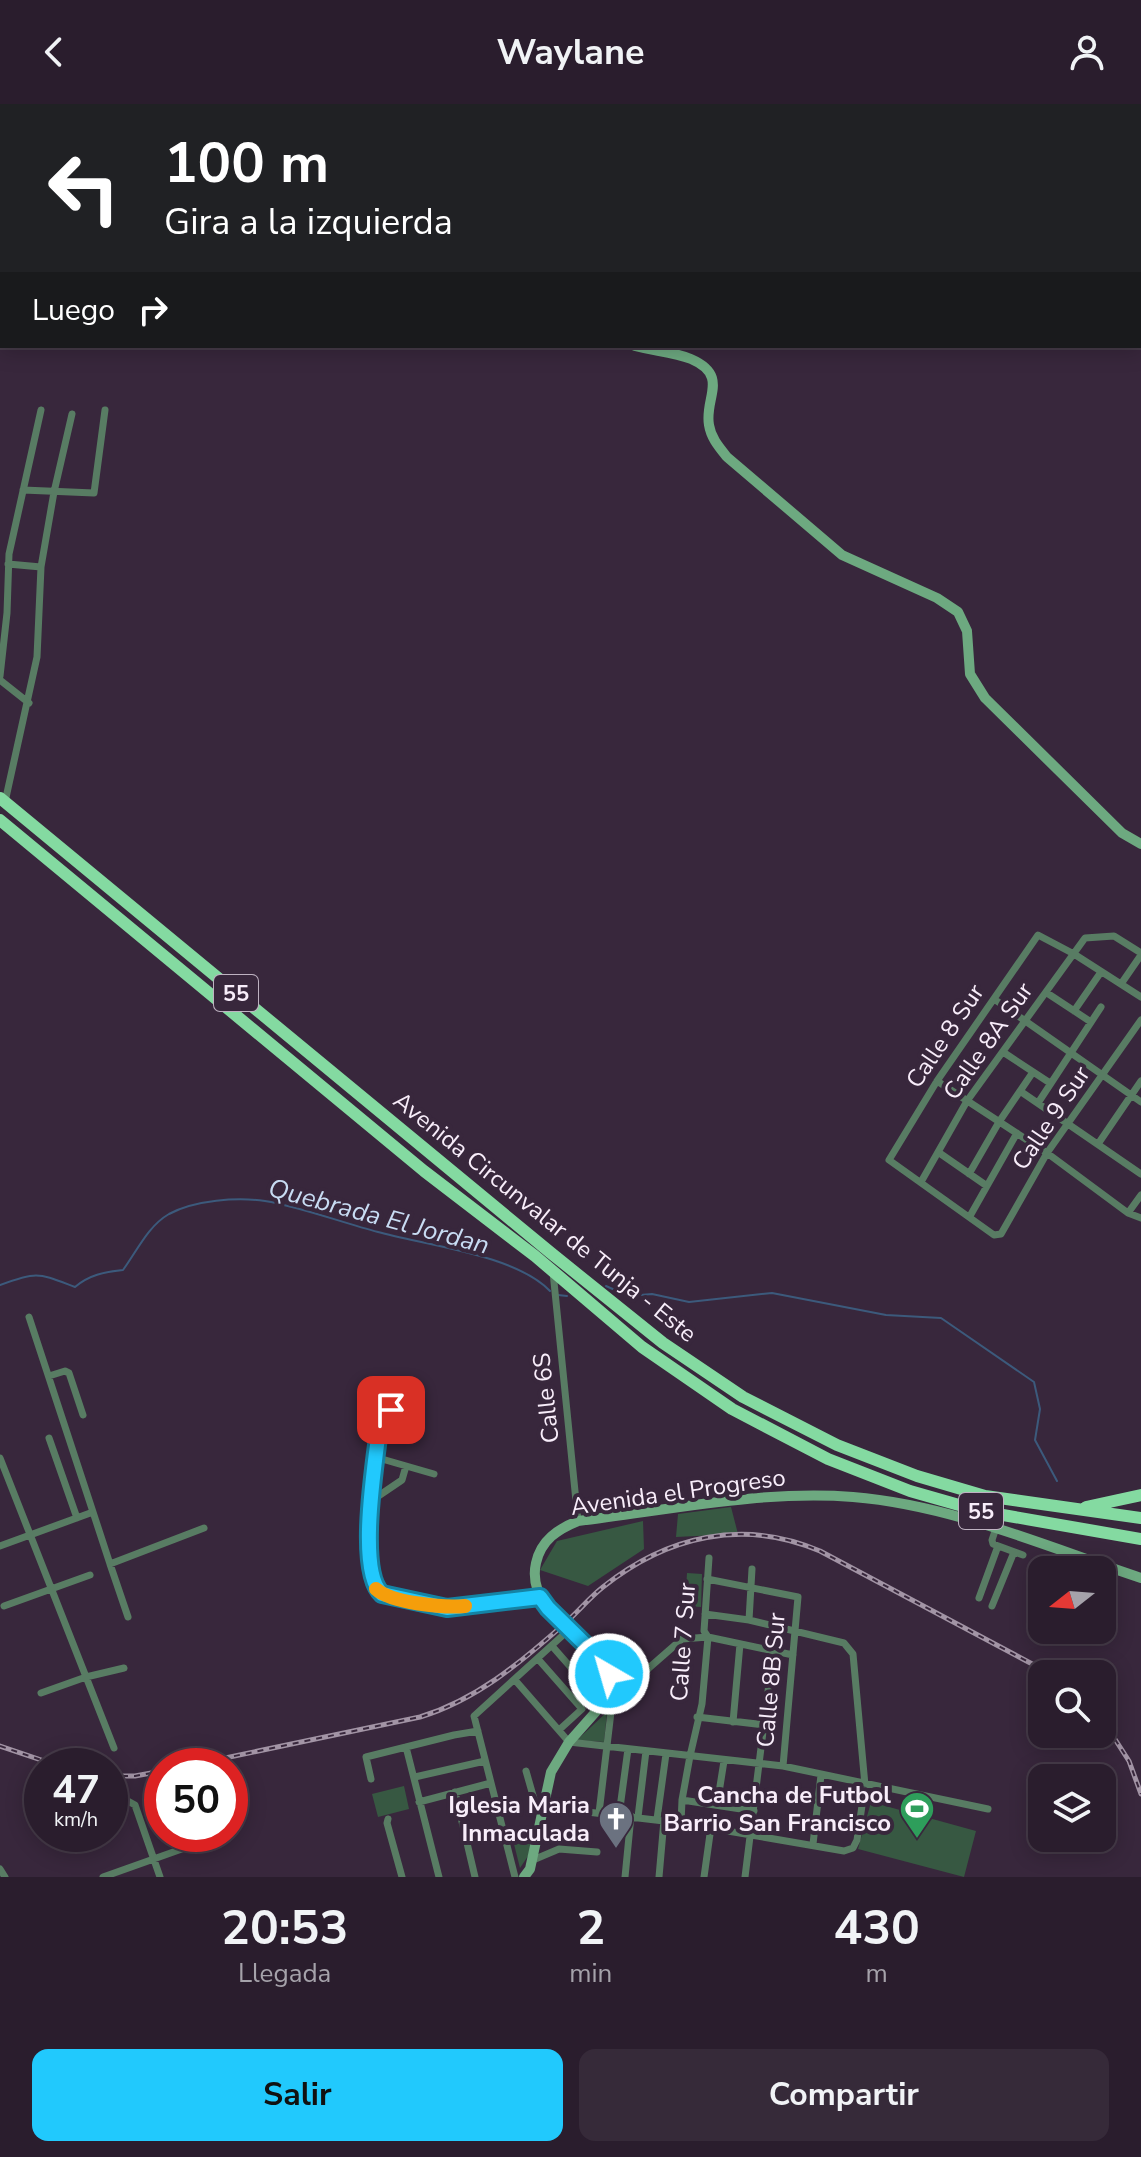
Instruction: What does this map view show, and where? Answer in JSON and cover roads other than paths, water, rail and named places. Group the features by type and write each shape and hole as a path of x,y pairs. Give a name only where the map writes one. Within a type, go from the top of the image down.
{"highway":[{"name":"Avenida Circunvalar de Tunja - Este","path":"3,800 503,1214 663,1343 732,1389 837,1445 917,1476 985,1496 1141,1518"},
{"name":"Avenida Circunvalar de Tunja - Este","path":"0,820 642,1347 732,1409 828,1459 910,1491 980,1511 1141,1539"},
{"path":"1056,1508 1101,1505 1141,1495"}],"main road":[{"path":"643,348 690,359 702,366 715,386 708,422 715,441 727,457 842,555 937,598 958,612 967,631 970,674 985,698 1129,839 1141,844"},
{"name":"Avenida el Progreso","path":"540,1597 534,1568 537,1555 552,1534 578,1521 779,1496 854,1497 910,1507 996,1528 1141,1578"},
{"path":"525,1877 533,1860 551,1772 569,1742 608,1698 610,1683 603,1662 540,1597"}],"street":[{"path":"29,703 0,678 7,613 8,564 41,410"},
{"path":"23,490 94,493 105,410"},
{"path":"3,800 29,703 37,657 41,567 72,414"},
{"path":"8,564 41,567"},
{"name":"Calle 8 Sur","path":"921,1182 889,1160 937,1081 1036,937 1041,935 1074,954"},
{"name":"Calle 8A Sur","path":"921,1182 967,1101 1085,938 1114,936 1141,954"},
{"path":"1074,954 1141,997"},
{"path":"1121,984 1141,954"},
{"path":"1074,1011 1101,972"},
{"path":"1047,993 1091,1022"},
{"path":"994,999 1141,1102"},
{"path":"1038,1103 1101,1007"},
{"name":"Calle 9 Sur","path":"970,1216 994,1235 1003,1232 1047,1153 1141,1020"},
{"path":"1003,1052 1050,1083"},
{"path":"969,1174 1033,1072"},
{"path":"937,1081 1047,1153 1128,1213 1141,1218"},
{"path":"1098,1144 1141,1081"},
{"path":"1020,1091 1141,1174"},
{"path":"921,1182 970,1216 1017,1133"},
{"path":"938,1152 987,1186"},
{"path":"1128,1213 1141,1195"},
{"name":"Calle 6S","path":"553,1272 578,1521"},
{"path":"29,1317 128,1617"},
{"path":"49,1376 65,1371 69,1373 83,1415"},
{"path":"412,1401 382,1414 371,1501 369,1555 375,1588 382,1594 447,1608 540,1597"},
{"path":"49,1438 77,1518"},
{"path":"375,1457 434,1474"},
{"path":"0,1458 114,1748"},
{"path":"371,1501 402,1480 406,1466"},
{"path":"0,1546 93,1512"},
{"path":"110,1564 204,1528"},
{"path":"996,1528 992,1540 998,1546 1023,1555"},
{"path":"979,1598 998,1546"},
{"path":"992,1606 1014,1552"},
{"name":"Calle 7 Sur","path":"681,1823 682,1800 702,1704 708,1637 704,1631 709,1558"},
{"path":"749,1620 752,1569"},
{"path":"4,1606 90,1575"},
{"path":"707,1579 751,1586"},
{"name":"Calle 8B Sur","path":"751,1586 798,1597 783,1766"},
{"path":"526,1771 536,1806 543,1808 711,1827 844,1851 853,1848 857,1840 865,1785 850,1648 844,1643 796,1631 705,1614"},
{"path":"525,1877 491,1783 474,1716 562,1636"},
{"path":"599,1813 611,1712 608,1698 634,1681 682,1639 708,1637 793,1655"},
{"path":"733,1722 740,1644"},
{"path":"552,1646 596,1696"},
{"path":"745,1877 773,1651"},
{"path":"538,1659 582,1709 559,1730"},
{"path":"41,1693 124,1668"},
{"path":"515,1680 569,1742 783,1766 988,1809"},
{"path":"697,1717 765,1725"},
{"path":"371,1779 366,1757 478,1731"},
{"path":"406,1747 439,1877"},
{"path":"619,1815 628,1749"},
{"path":"625,1877 646,1751"},
{"path":"659,1877 666,1754"},
{"path":"415,1777 485,1761"},
{"path":"717,1805 724,1761"},
{"path":"813,1844 821,1775"},
{"path":"419,1802 491,1783"},
{"path":"455,1792 475,1877"},
{"path":"682,1800 754,1811"},
{"path":"128,1801 135,1805 160,1877"},
{"path":"388,1819 402,1877"},
{"path":"704,1877 711,1827"},
{"path":"533,1860 559,1849 597,1852"},
{"path":"103,1877 175,1852"},
{"path":"0,1869 5,1877"}],"waterway":[{"name":"Quebrada El Jordan","path":"0,1285 23,1277 38,1276 75,1287 97,1275 123,1270 149,1232 169,1214 203,1203 242,1199 279,1204 493,1260 515,1268 550,1291"},
{"path":"606,1286 628,1296 652,1294 689,1302 772,1293 886,1315 941,1318 1034,1382 1040,1409 1035,1440 1057,1481"},
{"path":"558,1295 567,1296"}],"railway":[{"path":"248,1753 420,1717 460,1701 514,1666 598,1591 628,1569 679,1544 734,1534 791,1541 820,1551 1028,1662"},
{"path":"1116,1741 1129,1761 1141,1794"},
{"path":"0,1746 24,1754"},
{"path":"128,1776 144,1774"}],"place":[{"name":"Cancha de Futbol Barrio San Francisco","path":"917,1840"},
{"name":"Iglesia Maria Inmaculada","path":"616,1850"}]}
